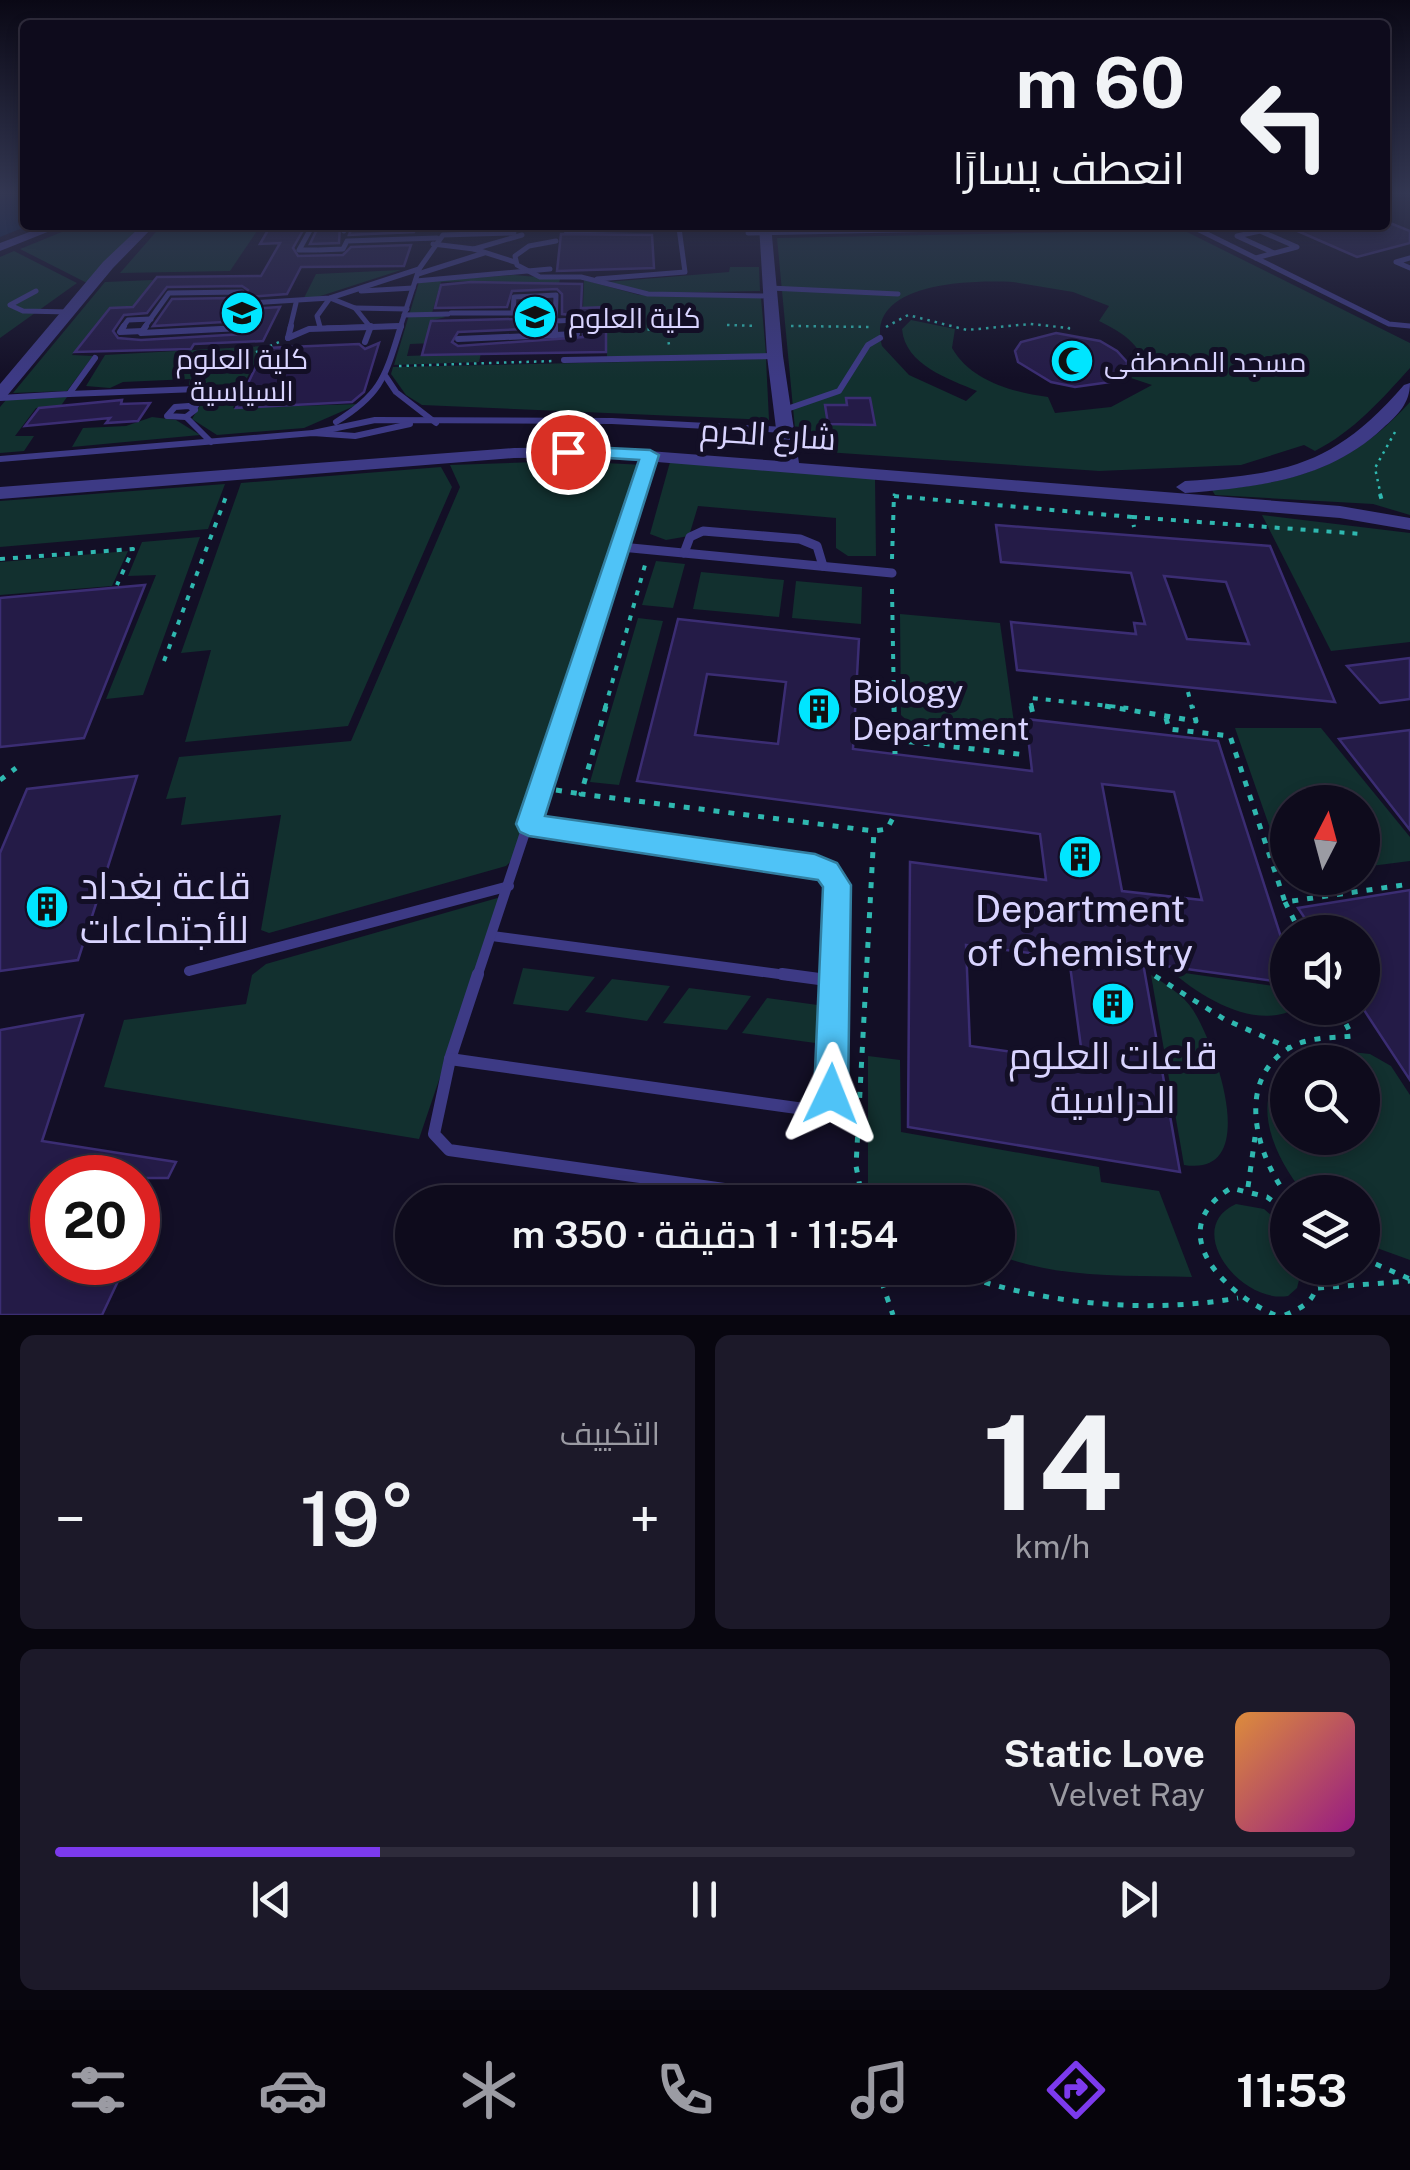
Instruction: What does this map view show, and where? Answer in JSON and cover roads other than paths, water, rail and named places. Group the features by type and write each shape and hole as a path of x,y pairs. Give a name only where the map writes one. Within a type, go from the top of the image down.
{"street":[{"path":"0,394 120,256"},
{"path":"767,256 775,356 790,466"},
{"path":"1077,490 1228,484 1314,469 1380,427 1410,388"},
{"name":"شارع الحرم","path":"0,493 514,452 650,455 894,474 1340,512 1410,524"}],"lane":[{"path":"302,434 355,412 376,394 416,278 428,256"},
{"path":"142,331 169,293 242,292 235,304 296,303 416,278 475,256"},
{"path":"496,256 515,262 540,277 591,279 685,272 683,256"},
{"path":"515,262 518,256"},
{"path":"1253,256 1389,324 1410,326"},
{"path":"1256,258 1262,256"},
{"path":"1410,258 1396,262 1410,268"},
{"path":"348,292 416,278 550,269"},
{"path":"591,279 620,290 662,295 856,289 898,294"},
{"path":"11,307 13,300 36,291"},
{"path":"330,298 356,308 449,314 513,313 514,297 556,295 555,335"},
{"path":"320,328 316,316 330,298"},
{"path":"296,303 288,338 320,328 401,326"},
{"path":"0,310 11,307 69,312"},
{"path":"356,308 372,327"},
{"path":"151,319 128,320 120,332 241,328"},
{"path":"458,339 577,334 578,320 556,321"},
{"path":"365,342 372,327"},
{"path":"784,410 839,391 868,345 880,338"},
{"path":"564,360 775,356"},
{"path":"70,394 95,358"},
{"path":"386,370 396,392 436,423"},
{"path":"0,394 197,389 202,394 236,392"},
{"path":"194,408 180,406 167,414 172,419 186,417 194,408 202,394"},
{"path":"186,417 211,442"},
{"path":"313,434 364,420 413,424 612,422 788,430"},
{"path":"0,459 302,434 370,434 413,424"},
{"path":"650,455 543,788 450,1059 434,1134 438,1144 449,1150 697,1185"},
{"path":"684,553 690,537 703,532 800,539 817,546 823,566"},
{"path":"621,548 892,573"},
{"path":"450,1059 814,1108 831,1094 837,885 828,872 815,866 529,824"},
{"path":"189,971 508,886"},
{"path":"492,936 834,981"}],"place":[{"name":"كلية العلوم السياسية","path":"242,313"},
{"name":"كلية العلوم","path":"535,317"},
{"name":"مسجد المصطفى","path":"1072,361"},
{"name":"Biology Department","path":"819,709"},
{"name":"Department of Chemistry","path":"1080,857"},
{"name":"قاعة بغداد للأجتماعات","path":"47,907"},
{"name":"قاعات العلوم الدراسية","path":"1113,1004"}]}
